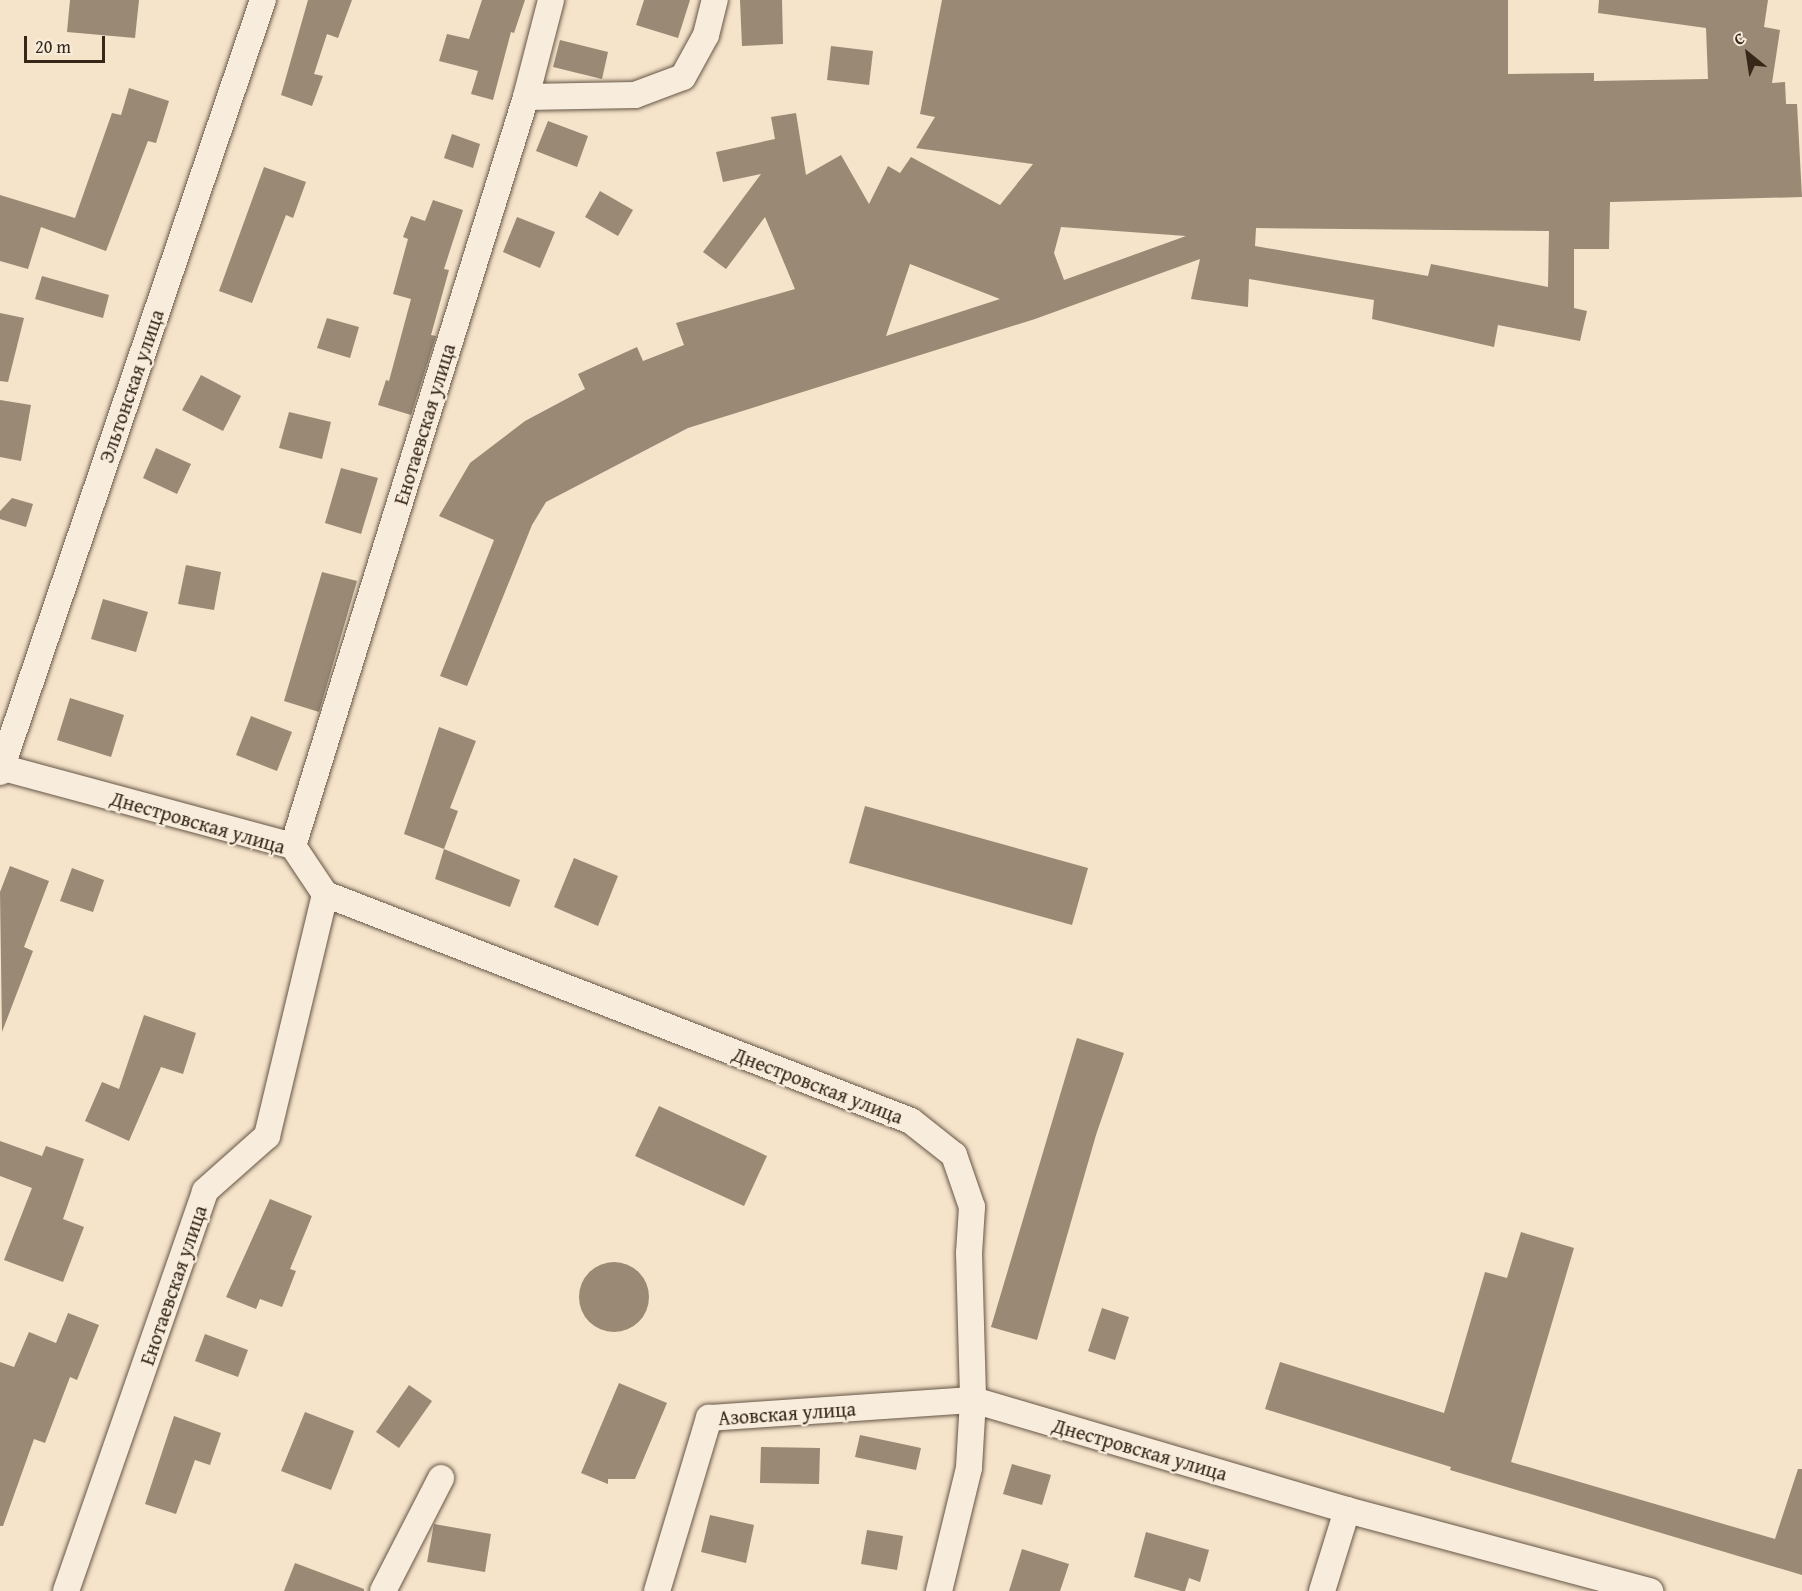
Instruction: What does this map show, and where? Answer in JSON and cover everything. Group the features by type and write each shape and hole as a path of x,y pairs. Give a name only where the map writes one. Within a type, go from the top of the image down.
{"street":[{"name":"Эльтонская улица","path":"0,769 263,0"},
{"name":"Енотаевская улица","path":"293,846 526,97 551,0"},
{"path":"526,97 636,95 683,77 706,34 715,0"},
{"name":"Днестровская улица","path":"0,769 293,846 325,894 911,1121 954,1155 972,1207 969,1253 973,1400 1347,1510 1620,1586 1650,1591"},
{"name":"Енотаевская улица","path":"66,1591 206,1191 267,1136 325,894"},
{"path":"939,1591 969,1468 973,1400"},
{"name":"Азовская улица","path":"657,1591 709,1418 973,1400"},
{"path":"383,1591 441,1478"},
{"path":"1322,1591 1347,1510"}],"building":[{"path":"70,0 139,0 135,38 67,32"},
{"path":"308,0 352,0 338,38 327,34 314,74 323,76 312,106 281,95"},
{"path":"482,0 525,0 514,33 511,32 493,100 471,94 478,71 439,61 447,34 469,39"},
{"path":"644,0 690,0 678,38 636,25"},
{"path":"740,0 782,0 783,44 742,46"},
{"path":"942,0 1508,0 1508,74 1594,73 1594,81 1708,79 1706,28 1598,13 1599,0 1768,0 1764,27 1780,30 1772,83 1785,82 1786,104 1797,104 1802,197 1610,202 1609,249 1574,249 1574,308 1587,311 1580,341 1498,325 1494,347 1372,319 1374,300 1249,279 1248,307 1191,299 1200,259 1035,319 688,428 546,502 532,525 467,686 440,676 494,540 439,516 470,463 525,421 585,389 578,374 637,347 643,361 684,345 676,323 795,289 765,217 726,269 703,252 761,174 723,182 716,152 775,139 771,117 796,113 806,175 841,155 869,204 888,166 900,173 911,157 1000,205 1033,164 916,148 935,117 920,114","holes":["1061,227 1186,236 1064,280 1054,253","1256,228 1549,231 1548,287 1431,264 1428,276 1255,246","910,264 1000,299 886,336"]},
{"path":"560,40 608,52 602,79 553,67"},
{"path":"831,46 873,51 869,85 827,80"},
{"path":"129,88 169,101 156,143 148,141 106,251 41,227 28,269 0,261 0,195 75,218 112,113 121,115"},
{"path":"548,121 588,136 577,167 536,151"},
{"path":"452,134 480,144 473,168 444,158"},
{"path":"264,167 306,182 293,218 286,215 252,303 219,291"},
{"path":"600,191 633,210 618,236 585,217"},
{"path":"433,200 463,210 444,269 449,270 431,335 436,336 411,415 378,405 386,380 389,381 411,299 393,294 408,239 403,237 411,216 425,221"},
{"path":"517,217 555,232 540,268 503,252"},
{"path":"42,276 109,295 103,318 35,299"},
{"path":"0,313 24,318 8,382 0,381"},
{"path":"327,318 359,327 350,358 317,348"},
{"path":"201,375 241,396 223,431 182,410"},
{"path":"0,400 31,405 21,461 0,457"},
{"path":"289,412 331,422 322,459 279,448"},
{"path":"156,448 191,464 177,494 143,478"},
{"path":"341,468 378,478 361,534 325,523"},
{"path":"12,498 33,504 26,527 0,519 0,511"},
{"path":"186,565 221,572 214,610 178,604"},
{"path":"322,572 357,581 319,712 284,701"},
{"path":"103,599 148,612 136,652 91,639"},
{"path":"70,698 124,715 111,757 57,740"},
{"path":"251,716 292,732 277,771 236,755"},
{"path":"439,727 476,741 450,808 458,811 444,849 404,834"},
{"path":"865,806 1088,868 1072,925 849,863"},
{"path":"444,849 520,880 510,907 435,879"},
{"path":"574,858 618,876 598,926 554,907"},
{"path":"10,866 49,881 24,947 33,951 2,1032 0,892"},
{"path":"72,868 104,880 93,912 60,901"},
{"path":"144,1015 196,1033 183,1074 161,1067 129,1141 85,1121 102,1082 119,1089"},
{"path":"1077,1038 1124,1053 1096,1135 1037,1340 991,1327"},
{"path":"659,1106 767,1156 744,1206 635,1156"},
{"path":"0,1141 42,1156 46,1146 84,1159 63,1219 84,1227 63,1282 4,1260 32,1188 0,1176"},
{"path":"270,1199 312,1216 290,1269 296,1271 282,1307 260,1299 256,1309 226,1297"},
{"path":"1521,1232 1574,1248 1511,1462 1775,1539 1798,1469 1802,1469 1802,1575 1450,1470 1451,1467 1265,1409 1280,1362 1444,1413 1485,1272 1507,1278"},
{"path":"614,1262 627,1265 639,1272 646,1284 649,1297 646,1310 639,1322 627,1329 614,1332 601,1329 589,1322 582,1310 579,1297 582,1284 589,1272 601,1265"},
{"path":"1102,1308 1129,1317 1115,1360 1088,1351"},
{"path":"68,1313 99,1325 77,1380 70,1377 45,1443 34,1439 3,1526 0,1526 0,1362 14,1367 29,1332 56,1343"},
{"path":"205,1334 248,1350 238,1377 195,1361"},
{"path":"619,1383 667,1403 635,1479 608,1479 608,1484 581,1473"},
{"path":"409,1385 432,1401 399,1448 376,1432"},
{"path":"305,1412 354,1431 331,1490 281,1471"},
{"path":"174,1416 221,1433 210,1465 195,1460 176,1514 145,1504"},
{"path":"860,1435 921,1448 916,1470 855,1457"},
{"path":"761,1447 820,1448 819,1484 760,1483"},
{"path":"1012,1464 1051,1475 1042,1505 1003,1494"},
{"path":"710,1515 754,1525 746,1563 701,1552"},
{"path":"434,1524 491,1534 485,1572 427,1562"},
{"path":"867,1530 903,1536 897,1570 861,1564"},
{"path":"1146,1532 1209,1550 1200,1582 1189,1578 1185,1591 1181,1591 1134,1577"},
{"path":"1022,1549 1069,1564 1060,1591 1009,1591"},
{"path":"295,1563 364,1589 364,1591 284,1591"}]}
